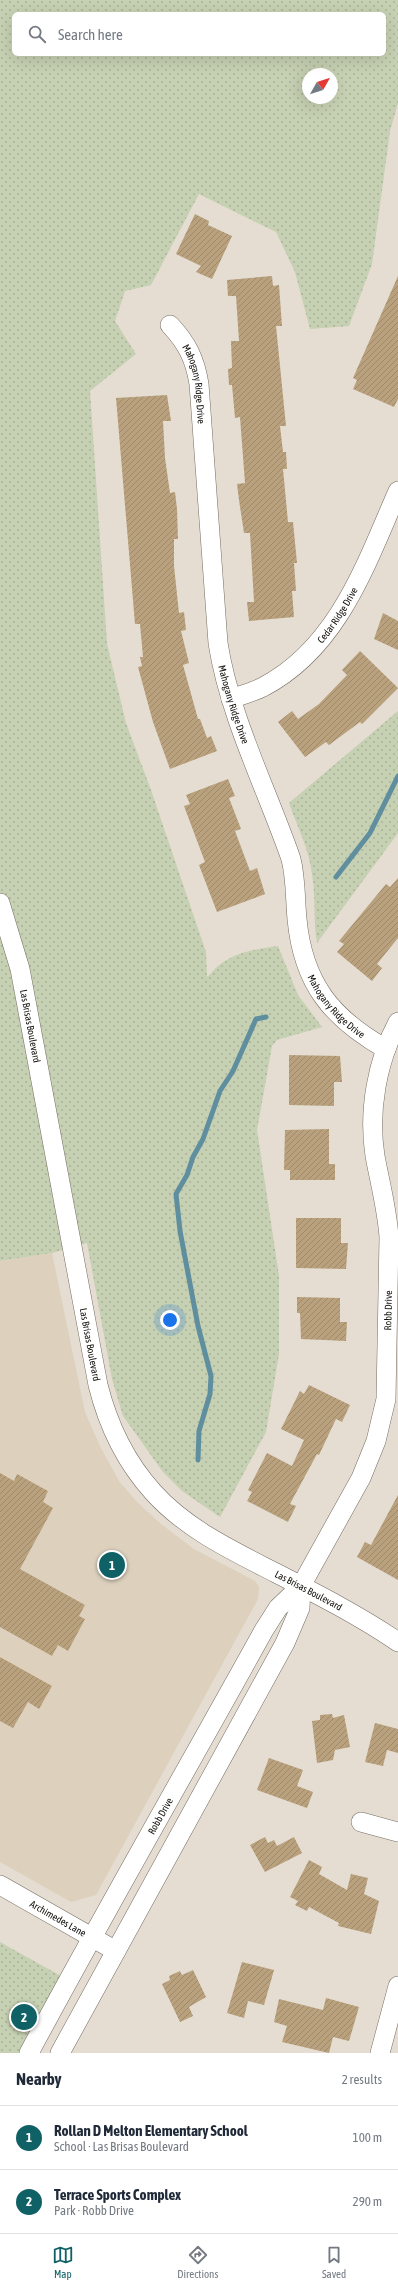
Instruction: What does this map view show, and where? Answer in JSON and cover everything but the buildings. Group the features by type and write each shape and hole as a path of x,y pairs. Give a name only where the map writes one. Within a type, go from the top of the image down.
{"street":[{"name":"Mahogany Ridge Drive","path":"170,325 190,349 196,367 199,384 218,644 221,665 231,699 291,859 296,880 299,934 312,977 320,992 340,1018 352,1028 386,1049"},
{"name":"Cedar Ridge Drive","path":"231,699 262,687 280,676 310,651 333,625 356,586 398,491"},
{"name":"Las Brisas Boulevard","path":"0,903 20,969 98,1385 105,1412 115,1437 136,1471 153,1492 176,1514 211,1539 301,1586 398,1642"},
{"name":"Robb Drive","path":"29,2053 91,1936 178,1787 264,1630 281,1605 301,1586 361,1478 376,1441 383,1418 386,1378 389,1237 388,1215 378,1172 372,1134 375,1091 386,1049 398,1022"},
{"name":"Robb Drive","path":"60,2053 285,1643 300,1608 301,1586"},
{"path":"361,1822 398,1832"},
{"name":"Archimedes Lane","path":"0,1885 116,1951"},
{"path":"380,2053 398,1986"}],"shaded area":[{"path":"52,1253 85,1412 101,1448 119,1481 137,1502 161,1524 194,1549 255,1581 259,1587 258,1599 96,1895 71,1902 0,1862 0,1261"}],"green space":[{"path":"0,0 398,0 398,103 390,131 372,264 349,326 310,329 295,272 276,232 199,194 151,285 125,291 115,321 136,354 90,391 107,644 126,723 151,790 206,952 207,977 218,966 231,957 254,950 278,946 298,995 322,1027 277,1040 272,1046 257,1130 279,1276 279,1354 266,1432 220,1517 182,1491 163,1472 123,1416 112,1379 87,1243 52,1253 0,1261"},
{"path":"398,711 398,833 317,943 314,891 310,865 306,847 289,803"},
{"path":"0,1942 68,1980 27,2053 0,2053"}],"waterway":[{"path":"336,877 370,833 398,776"},
{"path":"198,1460 199,1431 210,1394 211,1376 198,1326 180,1231 176,1194 187,1175 193,1157 203,1139 220,1091 233,1071 256,1019 266,1017"}],"place":[{"name":"Rollan D Melton Elementary School","path":"112,1565"},
{"name":"Terrace Sports Complex","path":"24,2017"}]}
